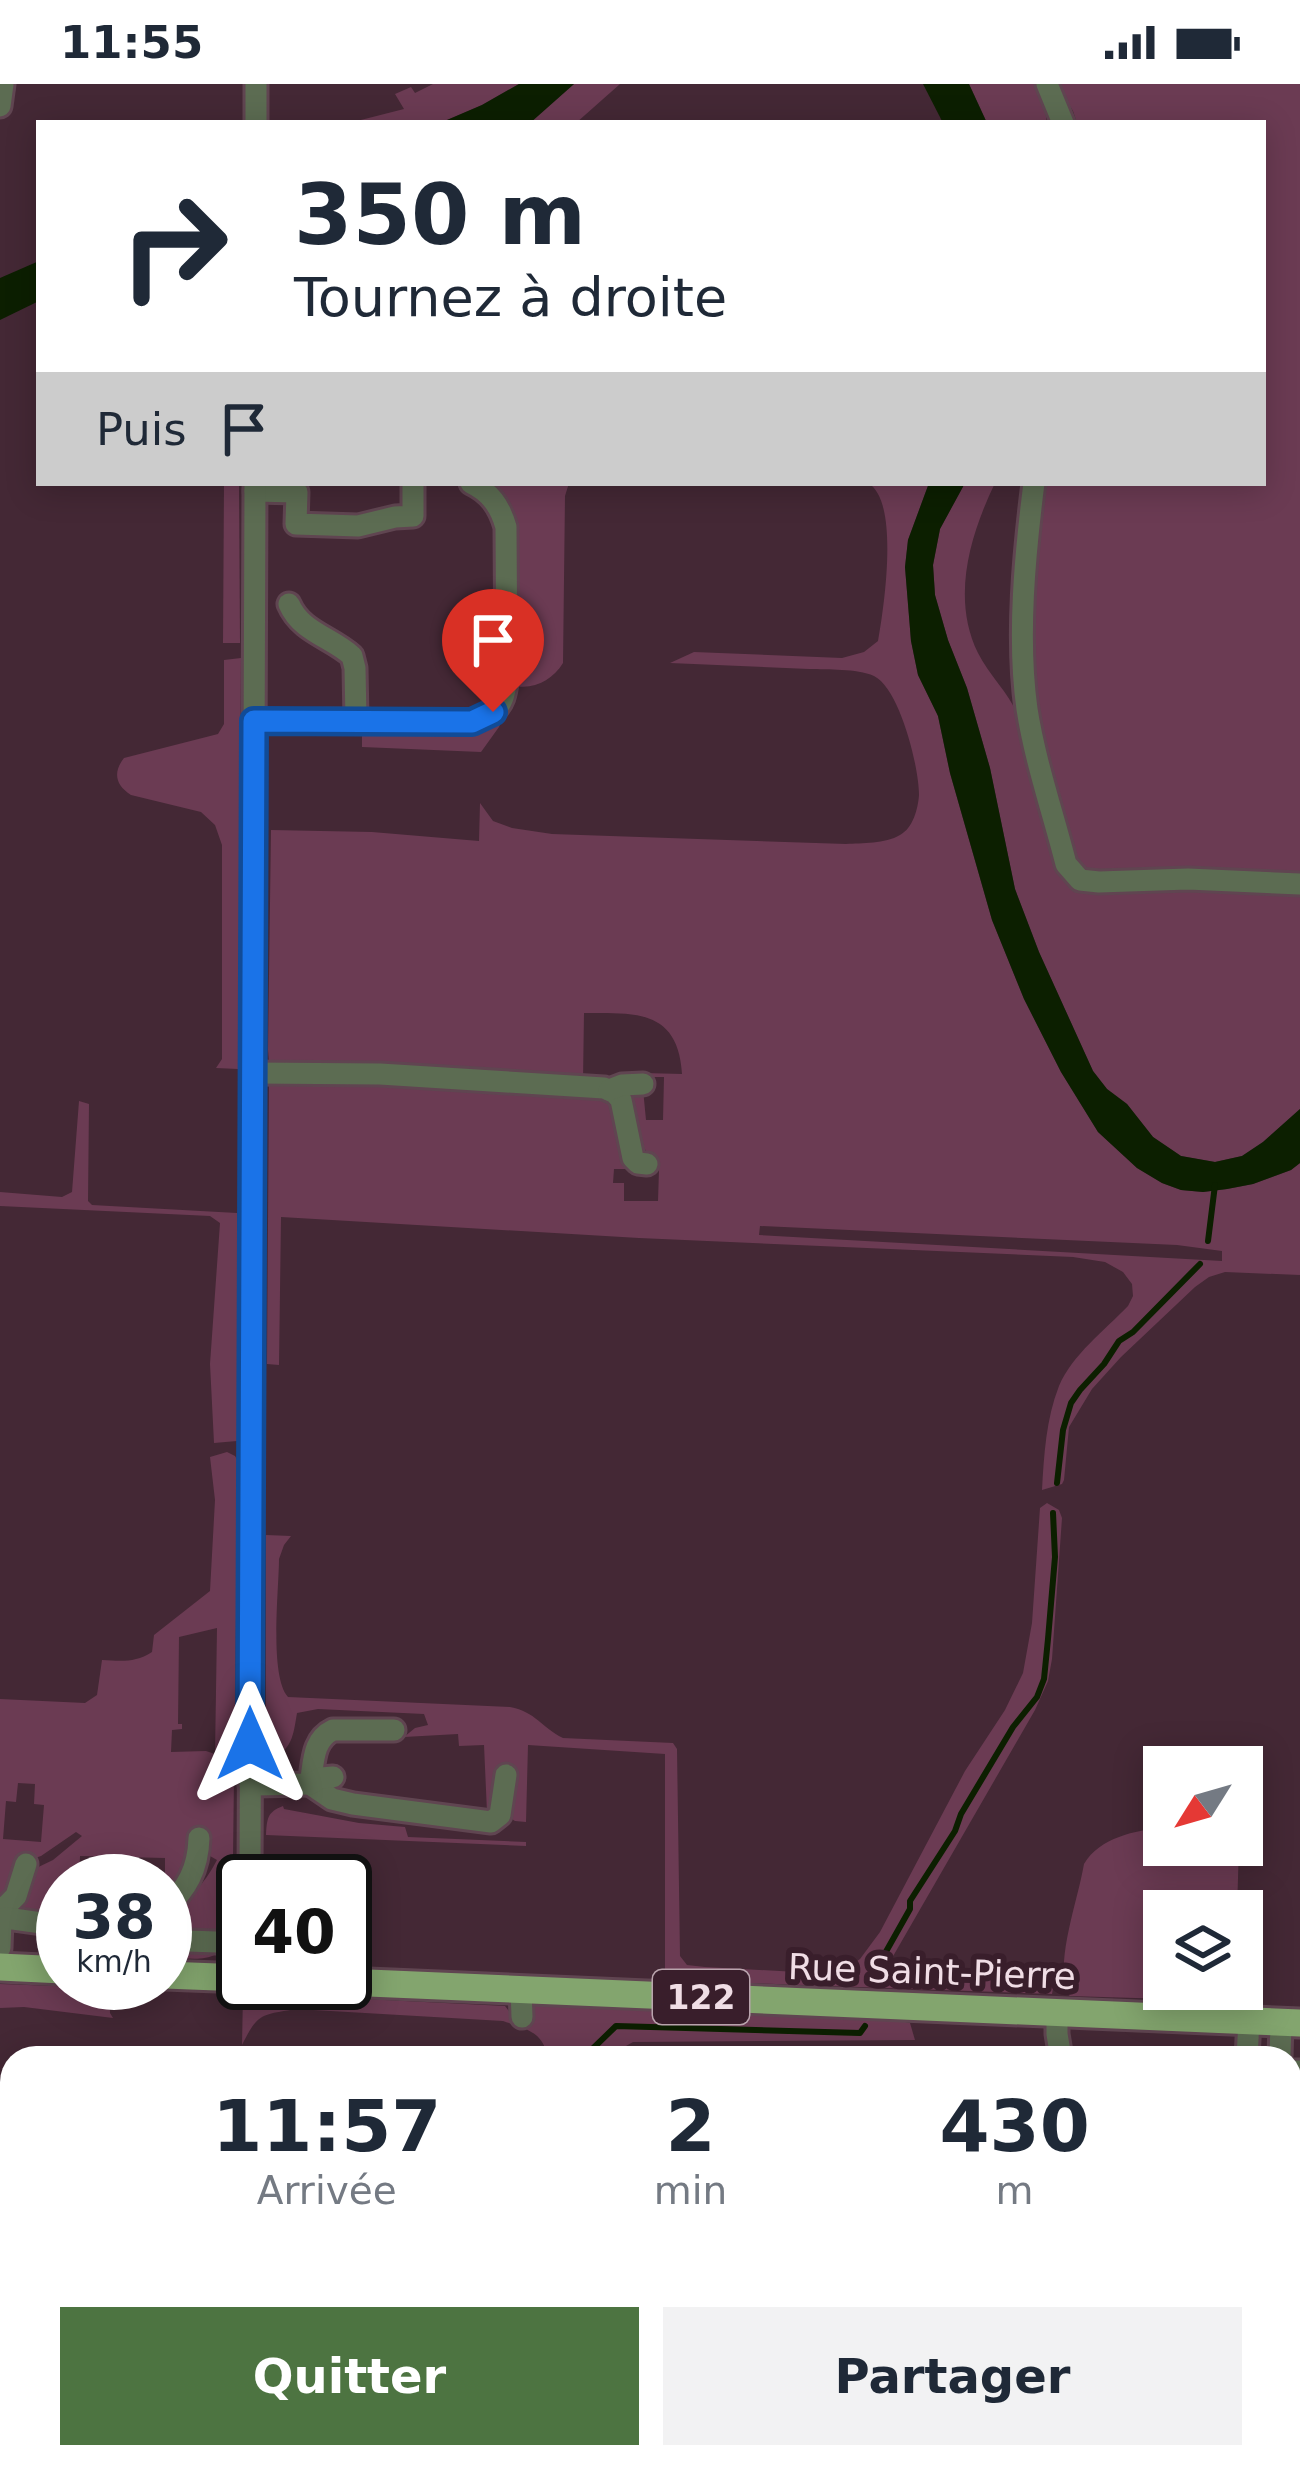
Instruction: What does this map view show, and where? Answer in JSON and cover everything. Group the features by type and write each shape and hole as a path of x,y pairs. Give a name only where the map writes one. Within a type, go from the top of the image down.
{"main road":[{"path":"0,1967 36,1969"},
{"name":"Rue Saint-Pierre","path":"372,1985 521,2003 1057,2012 1290,2023"}],"street":[{"path":"0,106 3,84"},
{"path":"256,84 256,120"},
{"path":"1046,84 1062,120"},
{"path":"250,1854 255,487 302,497 296,524 358,526 413,516 413,486"},
{"path":"254,721 472,722 493,712 503,701 507,677 506,526 496,503 477,486"},
{"path":"1034,486 1024,594 1024,681 1028,712 1072,874 1099,882 1188,879 1300,884"},
{"path":"290,604 303,625 352,656 356,720"},
{"path":"253,1073 588,1085 609,1090 621,1100 633,1157 647,1164"},
{"path":"609,1090 622,1084 643,1084"},
{"path":"310,1784 317,1744 327,1732 394,1730"},
{"path":"310,1784 332,1799 353,1804 491,1822 500,1815 506,1775"},
{"path":"250,1785 310,1784 333,1777"},
{"path":"192,1878 199,1838"},
{"path":"0,1912 16,1897 26,1864"},
{"path":"0,1948 2,1920 36,1922"},
{"path":"1196,2010 1196,2019"},
{"path":"1057,2012 1059,2046"},
{"path":"1248,2046 1249,2021"}],"shaded area":[{"path":"433,84 519,84 447,120 361,120 404,109 395,94 411,87 415,93"},
{"path":"519,84 574,84 533,120 447,120"},
{"path":"574,84 620,84 579,120 533,120"},
{"path":"923,84 969,84 986,120 941,120"},
{"path":"969,84 1037,84 1047,120 986,120"},
{"path":"1056,84 1300,84 1300,877 1084,869 1071,853 1042,744 1032,681 1032,595 1044,486 1266,486 1266,120 1076,120"},
{"path":"36,262 36,302 0,320 0,278"},
{"path":"224,486 239,486 240,643 223,643"},
{"path":"495,486 568,486 563,663 547,679 519,687 511,685 512,514"},
{"path":"871,486 928,486 908,540 905,567 918,675 938,716 992,920 1061,1072 1098,1132 1137,1168 1162,1183 1181,1190 1227,1189 1253,1184 1300,1163 1300,1275 1225,1272 1195,1287 1092,1389 1069,1427 1064,1480 1042,1490 1048,1424 1059,1386 1080,1353 1133,1296 1132,1284 1123,1272 1105,1262 281,1217 279,1365 267,1364 269,1083 277,1079 611,1097 635,1169 614,1169 613,1183 624,1183 624,1201 658,1201 659,1170 645,1169 646,1150 639,1149 629,1088 643,1089 646,1120 663,1120 664,1077 643,1077 643,1073 682,1074 679,1053 663,1026 620,1013 584,1013 583,1081 269,1062 271,830 479,841 480,803 493,821 552,834 846,844 881,842 900,835 917,806 916,766 900,712 874,676 842,670 670,663 694,652 842,658 864,652 878,641 887,556 884,511","holes":["760,1226 1222,1251 1222,1261 759,1235"]},
{"path":"928,486 963,486 940,529 933,565 935,595 990,768 1015,889 1093,1071 1153,1137 1181,1156 1215,1162 1242,1156 1300,1109 1300,1163 1291,1170 1253,1184 1203,1192 1162,1183 1137,1168 1098,1132 1061,1072 992,920 938,716 918,675 905,567 908,540"},
{"path":"963,486 994,486 967,567 970,632 982,661 1018,715 1083,890 1137,892 1163,886 1300,891 1300,1109 1242,1156 1215,1162 1181,1156 1153,1137 1093,1071 1015,889 990,768 935,595 933,565 940,529"},
{"path":"241,658 238,1069 216,1068 222,1059 222,845 215,825 201,812 131,795 119,783 117,773 124,758 218,734 224,724 224,660"},
{"path":"503,717 481,752 362,747 362,730 469,734"},
{"path":"79,1101 89,1104 88,1201 92,1205 237,1213 237,1441 214,1443 210,1364 220,1223 210,1216 0,1206 0,1192 62,1197 72,1192"},
{"path":"227,1452 238,1461 233,1854 216,1854 216,1859 192,1859 192,1854 60,1854 82,1836 76,1832 29,1860 14,1888 0,1901 0,1699 85,1703 97,1695 102,1660 134,1660 152,1652 154,1635 210,1591 215,1500 210,1457","holes":["217,1628 215,1754 171,1752 172,1730 182,1729 178,1724 179,1637","18,1783 35,1784 34,1804 44,1805 41,1842 3,1839 6,1801 16,1802"]},
{"path":"1047,1503 1062,1518 1048,1681 892,1958 897,1969 909,1974 1022,1981 1050,1966 1052,1994 665,1980 665,1754 528,1745 526,1822 496,1809 487,1812 484,1745 459,1746 458,1734 404,1737 428,1725 424,1714 318,1709 297,1713 292,1739 280,1753 274,1756 266,1739 266,1535 291,1536 279,1559 276,1631 279,1671 288,1697 510,1707 526,1712 563,1738 673,1743 677,1749 680,1956 687,1965 815,1973 849,1967 880,1932 1023,1673 1032,1623 1040,1508"},
{"path":"283,1806 359,1823 405,1827 408,1837 526,1842 526,1846 266,1835 269,1817"},
{"path":"1143,1831 1143,1866 1238,1866 1238,1890 1143,1890 1143,1998 1070,1996 1064,1962 1084,1864 1099,1847"},
{"path":"216,1862 216,1954 192,1959 192,1894"},
{"path":"36,1868 36,1913 24,1911 21,1903 28,1872"},
{"path":"0,1984 36,1985 36,2008 0,2008"},
{"path":"372,1999 505,2006 518,2023 530,2005 890,2019 910,2023 915,2040 544,2046 526,2029 503,2021 313,2010 372,2010"},
{"path":"48,2010 110,2010 113,2018"},
{"path":"243,2010 291,2010 262,2017 242,2045"}],"waterway":[{"path":"1208,1241 1215,1185"},
{"path":"1057,1483 1071,1403 1119,1341 1200,1264"},
{"path":"870,1980 961,1814 1013,1727 1037,1697 1048,1639 1055,1557 1053,1513"},
{"path":"595,2046 616,2026 860,2033 865,2026"}],"route":[{"path":"250,1744 254,721 472,722 493,712"}]}
